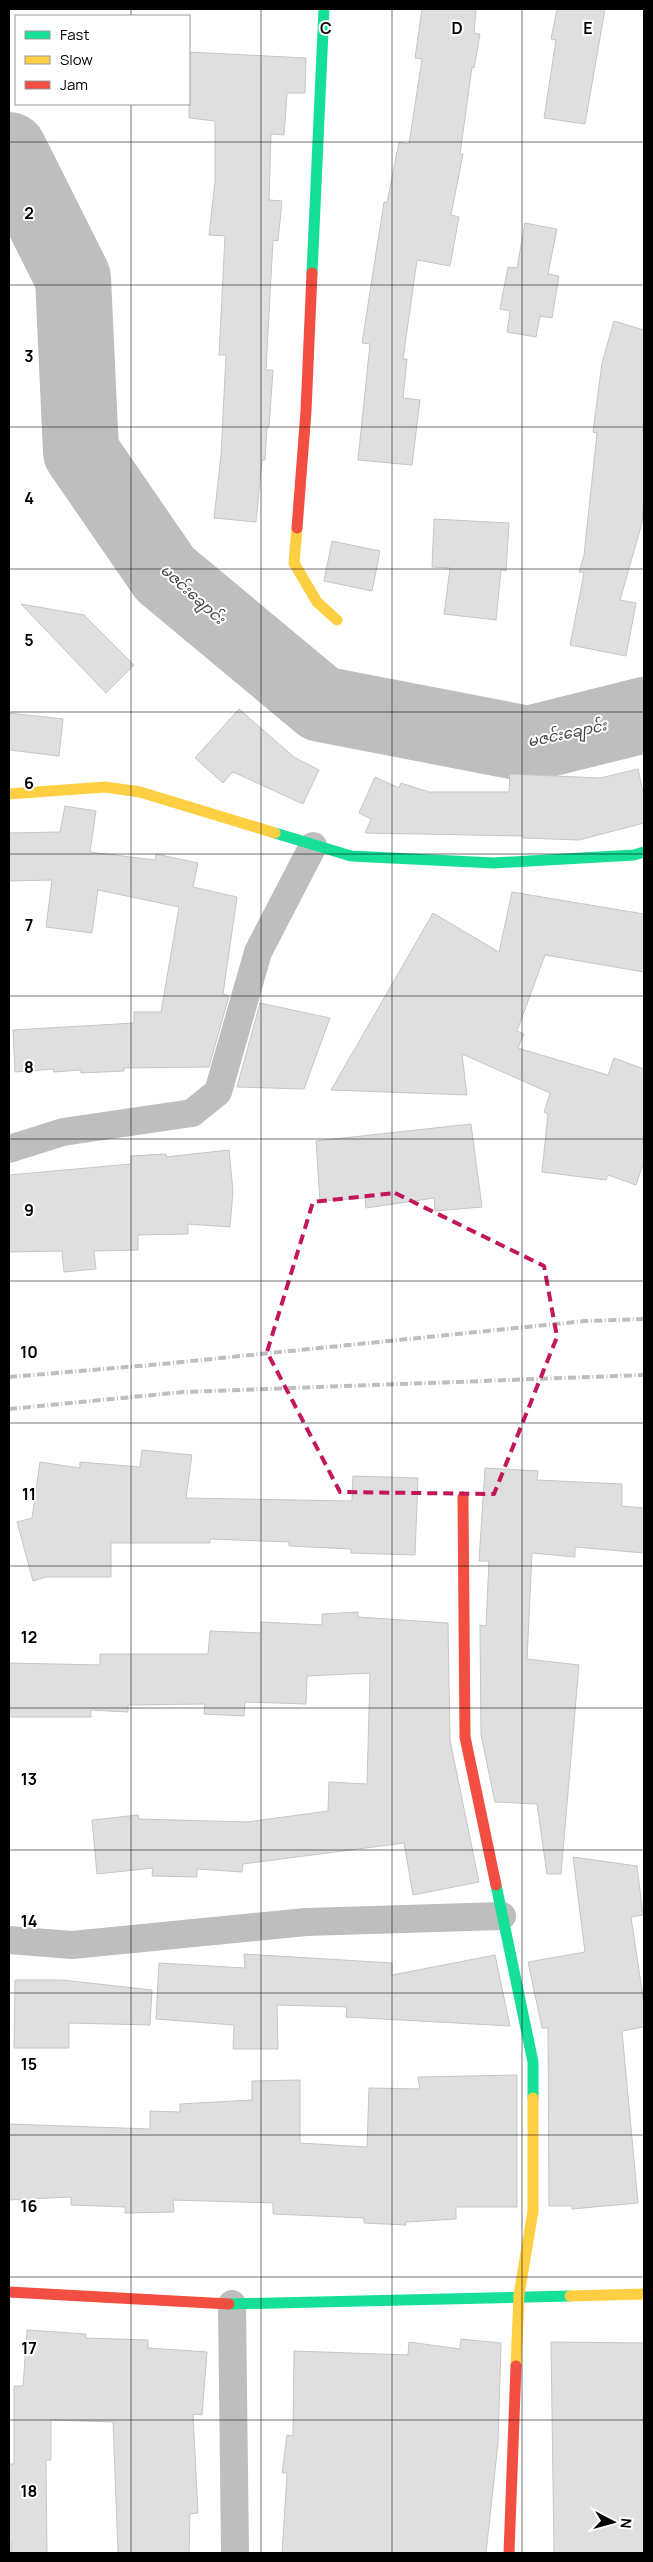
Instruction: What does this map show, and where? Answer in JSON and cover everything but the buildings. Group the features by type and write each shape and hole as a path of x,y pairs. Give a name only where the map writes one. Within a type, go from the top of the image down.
{"street":[{"path":"324,9 306,411 294,563 317,602 337,620"},
{"path":"9,794 106,787 131,791 351,856 494,863 634,855 644,852"},
{"path":"9,1149 63,1132 192,1113 218,1092 258,952 313,846"},
{"path":"463,1498 465,1737 533,2062 533,2211 519,2295 509,2553"},
{"path":"9,1940 72,1945 306,1922 502,1916"},
{"path":"9,2292 232,2304 519,2295 644,2294"},
{"path":"232,2304 235,2553"}],"highlighted area":[{"path":"395,1193 544,1266 557,1337 494,1494 340,1492 267,1352 313,1202"}],"waterway":[{"name":"မဇင်းချောင်း","path":"9,150 73,278 81,452 165,574 321,704 528,744 644,715"}],"railway":[{"path":"9,1377 162,1364 585,1321 644,1319"},
{"path":"9,1409 184,1392 644,1375"}],"traffic: fast":[{"path":"312,273 324,9"},
{"path":"275,833 351,856 494,863 634,855 644,852"},
{"path":"496,1885 533,2062 533,2098"},
{"path":"229,2304 570,2296"}],"traffic: slow":[{"path":"297,528 294,563 317,602 337,620"},
{"path":"9,794 105,787 140,792 275,833"},
{"path":"516,2366 519,2295 533,2211 533,2098"},
{"path":"570,2296 644,2294"}],"traffic: jam":[{"path":"297,528 306,411 312,273"},
{"path":"463,1497 465,1737 496,1885"},
{"path":"9,2292 229,2304"},
{"path":"509,2553 516,2366"}]}
